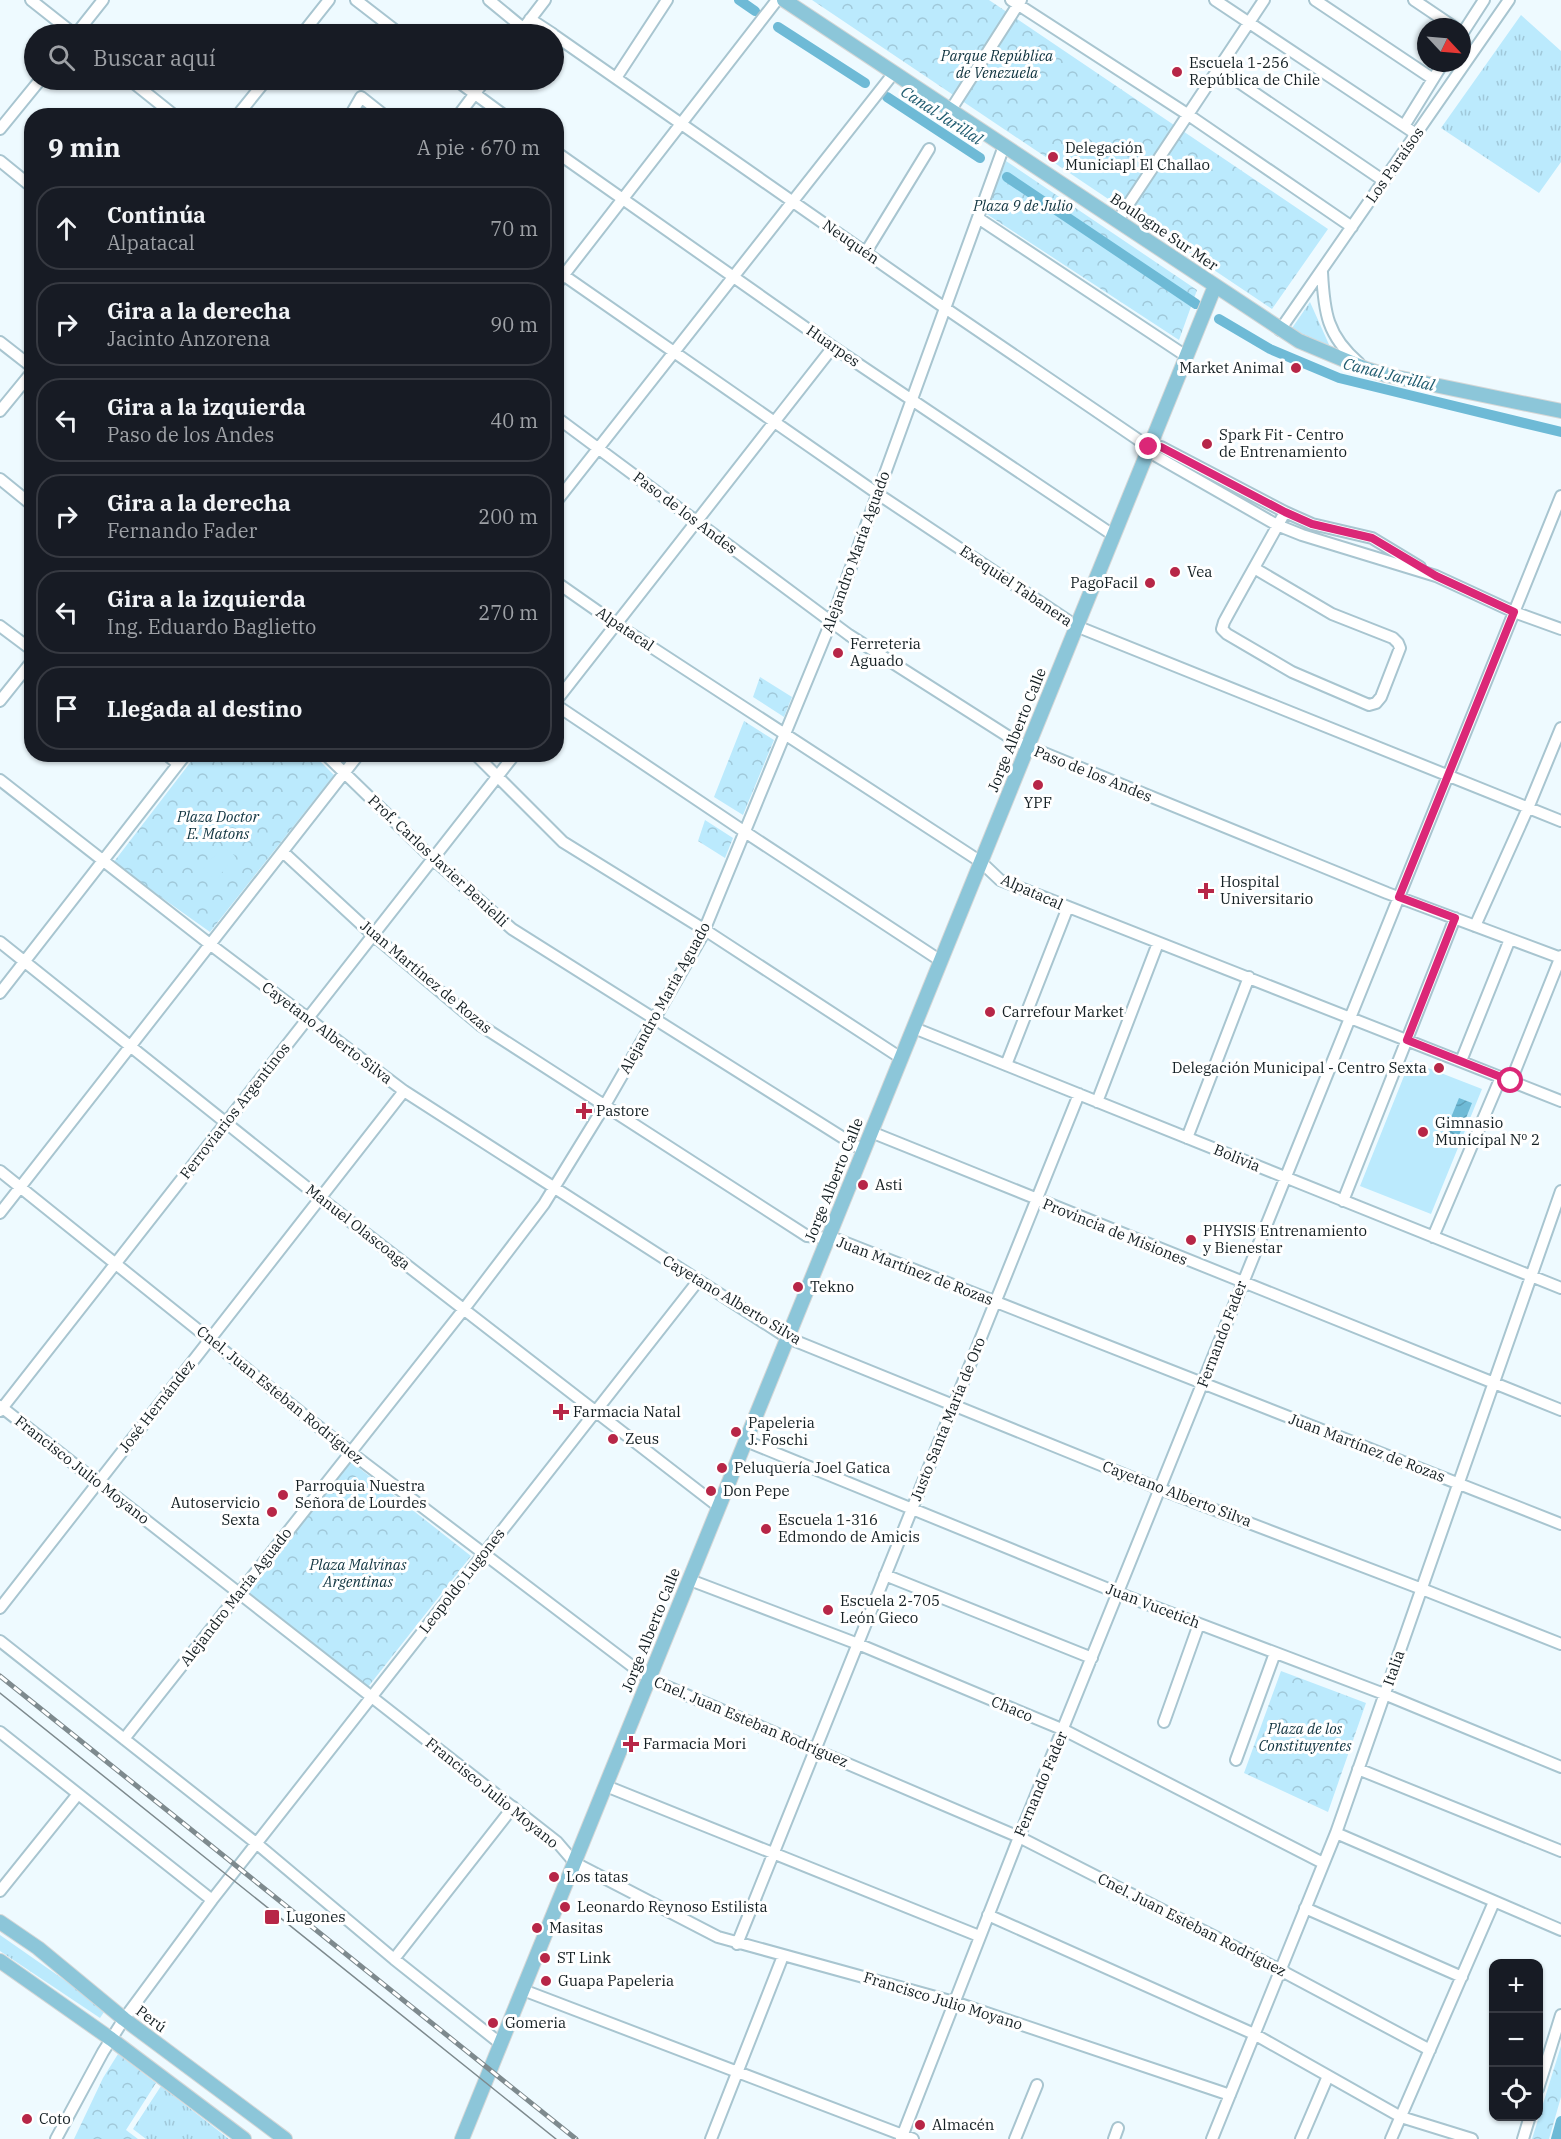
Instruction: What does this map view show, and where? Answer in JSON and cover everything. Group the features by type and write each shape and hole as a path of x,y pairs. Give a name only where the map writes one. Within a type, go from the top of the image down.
{"main road":[{"name":"Boulogne Sur Mer","path":"784,0 1299,341 1366,369 1561,411"},
{"name":"Jorge Alberto Calle","path":"462,2139 1215,286"},
{"name":"Perú","path":"0,1922 56,1961 124,2019 285,2139"},
{"path":"0,1961 111,2039 244,2139"}],"street":[{"path":"31,0 62,24"},
{"path":"83,24 103,0"},
{"path":"310,24 329,0"},
{"path":"356,0 386,24"},
{"name":"Neuquén","path":"489,0 520,24"},
{"path":"526,24 545,0"},
{"path":"616,78 667,0"},
{"path":"564,267 623,199 777,0"},
{"path":"1215,0 1416,134"},
{"path":"1118,220 1264,0"},
{"path":"1314,0 1433,79"},
{"path":"1414,0 1441,18"},
{"path":"1470,18 1484,0"},
{"name":"Los Paraísos","path":"1280,330 1509,0"},
{"path":"951,111 1017,2 1187,114 1352,227"},
{"name":"Neuquén","path":"564,43 1149,447"},
{"path":"1218,68 1384,181"},
{"path":"1404,126 1437,72"},
{"path":"564,492 893,74"},
{"path":"0,129 32,90"},
{"path":"142,90 165,108"},
{"path":"243,108 258,90"},
{"path":"469,90 494,108"},
{"path":"464,108 477,90"},
{"path":"355,108 361,97 375,108"},
{"name":"Alejandro María Aguado","path":"124,1739 464,1309 555,1188 656,1019 705,930 831,622 1004,146"},
{"path":"866,252 929,149"},
{"name":"Huarpes","path":"564,158 833,347 1113,536"},
{"path":"0,161 24,180"},
{"path":"978,218 1186,356"},
{"path":"1322,272 1324,305 1330,327 1347,352 1366,369"},
{"name":"Exequiel Tabanera","path":"564,275 878,494 1077,626 1561,821"},
{"path":"0,342 24,362"},
{"path":"564,692 833,347"},
{"path":"0,411 24,382"},
{"name":"Paso de los Andes","path":"564,423 849,635 1027,747 1399,897 1561,957"},
{"path":"1149,447 1161,447 1243,491 1312,524 1372,538 1436,576 1514,612 1561,629"},
{"path":"1149,447 1156,456 1277,525 1302,535 1436,576"},
{"path":"0,479 24,498"},
{"path":"1237,503 1243,491"},
{"name":"Fernando Fader","path":"906,2138 979,1936 1561,496"},
{"path":"1254,568 1332,614 1393,638 1398,643 1400,648 1382,697 1376,703 1369,705 1307,679 1222,629 1224,622 1285,512"},
{"name":"Alpatacal","path":"564,588 616,624 981,861 1000,880 1561,1101"},
{"path":"0,626 24,644"},
{"path":"0,701 24,671"},
{"path":"564,708 745,832 941,961"},
{"path":"1475,926 1561,728"},
{"path":"0,993 178,764 176,762"},
{"name":"Prof. Carlos Javier Benielli","path":"333,762 433,859 512,929 864,1151"},
{"path":"0,1213 352,762"},
{"path":"483,762 563,842 705,930 901,1058"},
{"name":"Ferroviarios Argentinos","path":"1,1408 509,762"},
{"name":"Cayetano Alberto Silva","path":"0,780 211,945 404,1091 788,1338 1160,1489 1561,1644"},
{"name":"Juan Martínez de Rozas","path":"283,852 373,935 480,1025 807,1236 836,1239 1561,1524"},
{"path":"1006,1065 1068,907"},
{"path":"1343,1201 1455,918"},
{"path":"1461,1061 1510,939"},
{"name":"Manuel Olascoaga","path":"0,942 320,1198 719,1507"},
{"path":"1097,1101 1158,943"},
{"path":"1433,1237 1561,957"},
{"path":"1187,1138 1249,977"},
{"name":"Bolivia","path":"914,1028 1561,1288"},
{"name":"José Hernández","path":"0,1608 404,1091"},
{"name":"Justo Santa María de Oro","path":"737,1944 1078,1094"},
{"name":"Provincia de Misiones","path":"871,1132 1561,1410"},
{"name":"Cnel. Juan Esteban Rodríguez","path":"0,1171 350,1452 649,1679 1019,1837 1280,1970 1430,2050"},
{"name":"Italia","path":"1212,2139 1336,1833 1460,1485 1561,1191"},
{"name":"Leopoldo Lugones","path":"56,2139 124,2019 212,1899 698,1281"},
{"name":"Francisco Julio Moyano","path":"1,1408 99,1482 513,1807 557,1842 575,1863 718,1937 737,1944 954,2002 1230,2095"},
{"name":"Juan Vucetich","path":"746,1441 1118,1593 1384,1694 1561,1767"},
{"path":"885,1575 1092,1658"},
{"name":"Chaco","path":"690,1580 858,1644 1064,1730 1323,1863"},
{"path":"1164,1722 1200,1624"},
{"path":"0,1641 256,1844 394,1959 501,2044"},
{"path":"1236,1760 1275,1653"},
{"path":"0,1732 212,1899"},
{"path":"1358,1769 1561,1851"},
{"path":"606,1786 979,1936"},
{"path":"0,1891 78,1794"},
{"path":"394,1959 513,1807"},
{"path":"1336,1833 1561,1930"},
{"path":"1391,2139 1494,1902"},
{"path":"1305,1908 1462,1977"},
{"path":"988,1915 1254,2034 1401,2117 1472,2139"},
{"path":"711,2139 783,1956"},
{"path":"523,1990 906,2138"},
{"path":"1543,2076 1561,2015"},
{"path":"1301,2139 1328,2076"},
{"path":"1015,2139 1036,2085"},
{"path":"1523,2139 1528,2121"}],"green space":[{"name":"Parque República de Venezuela","path":"812,0 989,0 1328,229 1272,309"},
{"path":"1521,15 1561,51 1561,162 1539,193 1441,128"},
{"name":"Plaza 9 de Julio","path":"1006,161 1197,290 1179,340 985,213"},
{"path":"1310,302 1331,349 1290,331"},
{"path":"760,677 792,697 784,717 753,697"},
{"path":"744,721 774,740 743,815 714,797"},
{"name":"Plaza Doctor E. Matons","path":"191,762 321,762 334,775 210,932 113,863"},
{"path":"705,820 733,838 725,858 698,841"},
{"path":"223,846 235,856 216,880 203,869"},
{"name":"Gimnasio Municipal Nº 2","path":"1410,1061 1482,1089 1431,1214 1360,1186"},
{"name":"Plaza Malvinas Argentinas","path":"349,1460 471,1556 368,1687 246,1591"},
{"name":"Plaza de los Constituyentes","path":"1281,1671 1366,1703 1328,1812 1244,1773"},
{"path":"0,1935 106,2009 100,2018 0,1951"},
{"path":"1561,2046 1561,2097 1549,2139 1532,2139 1538,2121 1543,2121 1543,2104"},
{"path":"118,2054 156,2083 126,2130 138,2139 74,2139 103,2078"},
{"path":"161,2086 229,2139 146,2139 133,2129"}],"water":[{"path":"1459,1098 1472,1103 1458,1138 1445,1132"}],"waterway":[{"name":"Canal Jarillal","path":"739,0 755,11"},
{"name":"Canal Jarillal","path":"778,27 865,83"},
{"name":"Canal Jarillal","path":"887,97 980,158"},
{"name":"Canal Jarillal","path":"1007,177 1196,304"},
{"name":"Canal Jarillal","path":"1219,319 1270,349 1339,378 1561,432"},
{"path":"1556,2139 1561,2121"}],"tram line":[{"path":"0,1693 556,2139"}],"railway":[{"path":"0,1676 576,2139"}],"place":[{"name":"Escuela 1-256 República de Chile","path":"1177,72"},
{"name":"Delegación Municiapl El Challao","path":"1053,157"},
{"name":"Market Animal","path":"1296,368"},
{"name":"Spark Fit - Centro de Entrenamiento","path":"1207,444"},
{"name":"Vea","path":"1175,572"},
{"name":"PagoFacil","path":"1150,583"},
{"name":"Ferreteria Aguado","path":"838,653"},
{"name":"YPF","path":"1038,785"},
{"name":"Hospital Universitario","path":"1206,891"},
{"name":"Carrefour Market","path":"990,1012"},
{"name":"Delegación Municipal - Centro Sexta","path":"1439,1068"},
{"name":"Pastore","path":"584,1111"},
{"name":"Gimnasio Municipal Nº 2","path":"1423,1132"},
{"name":"Asti","path":"863,1185"},
{"name":"PHYSIS Entrenamiento y Bienestar","path":"1191,1240"},
{"name":"Tekno","path":"798,1287"},
{"name":"Farmacia Natal","path":"561,1412"},
{"name":"Papeleria J. Foschi","path":"736,1432"},
{"name":"Zeus","path":"613,1439"},
{"name":"Peluquería Joel Gatica","path":"722,1468"},
{"name":"Don Pepe","path":"711,1491"},
{"name":"Parroquia Nuestra Señora de Lourdes","path":"283,1495"},
{"name":"Autoservicio Sexta","path":"272,1512"},
{"name":"Escuela 1-316 Edmondo de Amicis","path":"766,1529"},
{"name":"Escuela 2-705 León Gieco","path":"828,1610"},
{"name":"Farmacia Mori","path":"631,1744"},
{"name":"Los tatas","path":"554,1877"},
{"name":"Leonardo Reynoso Estilista","path":"565,1907"},
{"name":"Lugones","path":"272,1917"},
{"name":"Masitas","path":"537,1928"},
{"name":"ST Link","path":"545,1958"},
{"name":"Guapa Papeleria","path":"546,1981"},
{"name":"Gomeria","path":"493,2023"},
{"name":"Coto","path":"27,2119"},
{"name":"Almacén","path":"920,2125"}],"route":[{"path":"1149,447 1161,447 1243,491 1312,524 1372,538 1436,576 1514,612 1399,897 1455,918 1407,1040 1511,1081"}]}
